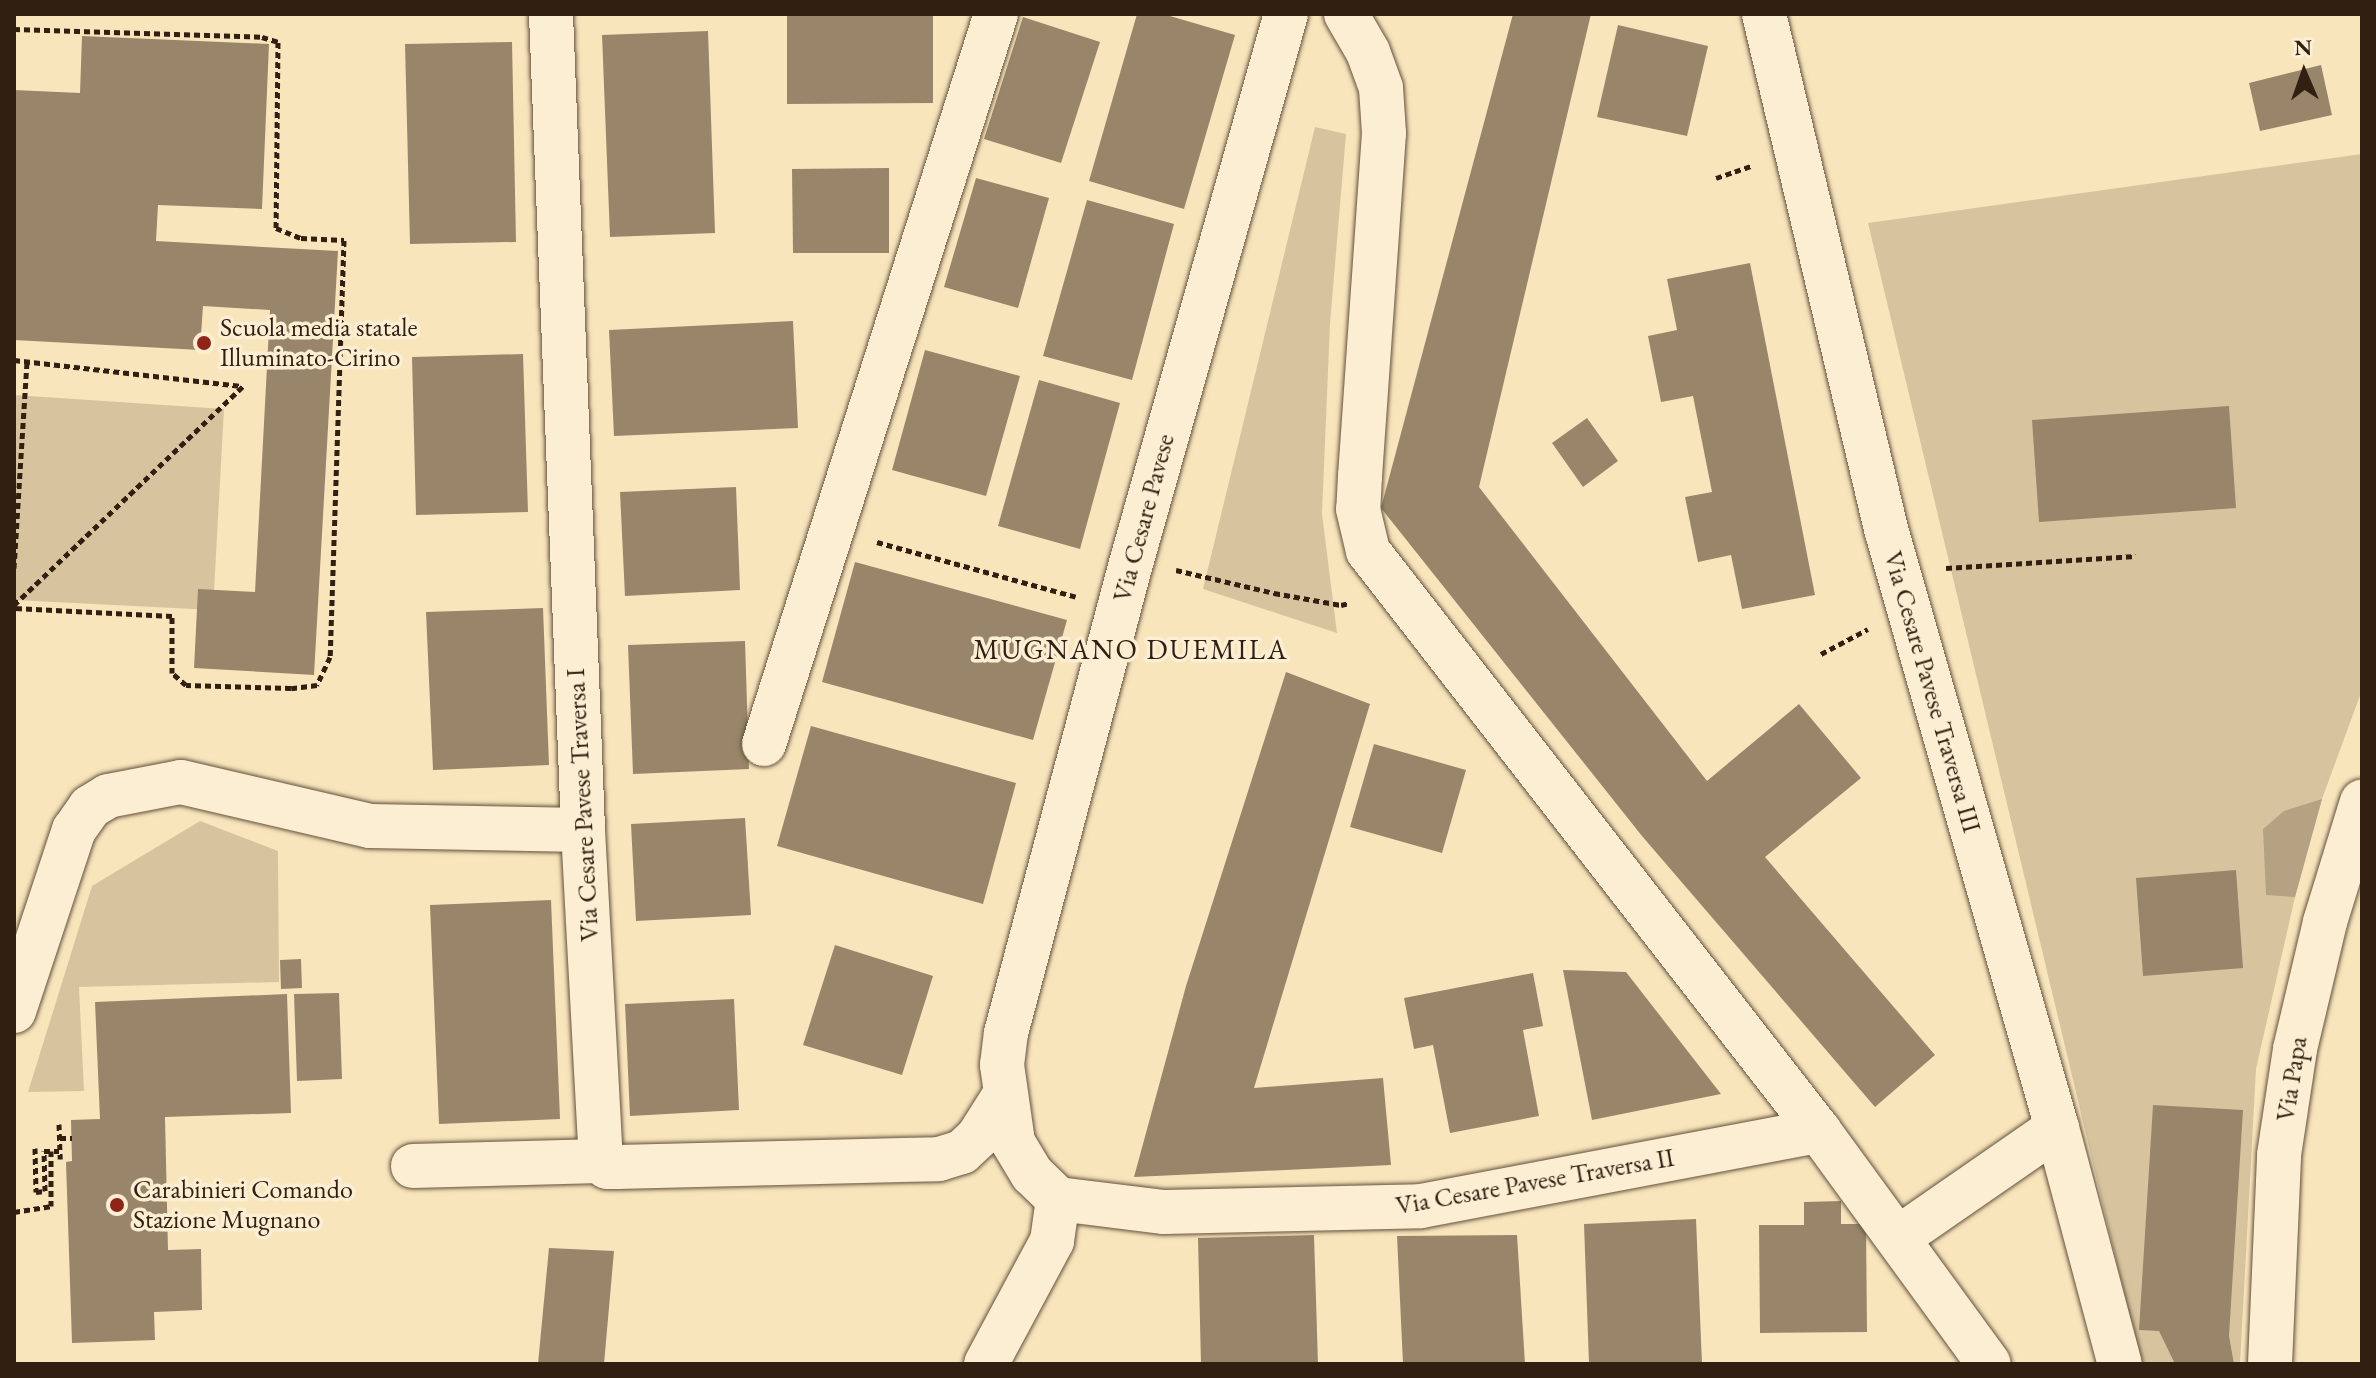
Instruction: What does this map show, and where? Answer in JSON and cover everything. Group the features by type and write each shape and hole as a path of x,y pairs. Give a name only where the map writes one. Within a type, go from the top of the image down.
{"street":[{"name":"Via Cesare Pavese Traversa I","path":"551,14 583,830 601,1161"},
{"path":"764,744 996,14"},
{"path":"1249,14 1277,14"},
{"name":"Via Cesare Pavese","path":"1058,1199 1032,1174 1013,1142 1004,1096 1002,1065 1006,1033 1132,560 1286,14"},
{"path":"1346,14 1368,52 1381,88 1384,133 1358,509 1368,551 1819,1131 1989,1364"},
{"name":"Via Cesare Pavese Traversa III","path":"1764,14 1897,571 2057,1128 2120,1364"},
{"path":"14,1011 74,830 90,807 108,796 181,782 370,826 583,830"},
{"name":"Via Papa","path":"2270,1364 2279,1155 2295,1049 2325,922 2362,802"},
{"path":"413,1166 601,1161 607,1167 617,1167 939,1159 962,1152 978,1137 1004,1096"},
{"path":"1898,1238 2057,1128"},
{"name":"Via Cesare Pavese Traversa II","path":"1058,1199 1164,1212 1421,1206 1819,1131"},
{"path":"986,1364 1052,1241 1058,1199"}],"path":[{"path":"14,29 262,37 278,42 276,228 301,238 344,240 330,657 317,685 291,688 186,685 172,673 172,616 14,606"},
{"path":"14,360 243,386 14,606"},
{"path":"14,568 27,360"},
{"path":"831,530 1119,608"},
{"path":"1897,571 2136,556"},
{"path":"1132,560 1341,605"},
{"path":"59,1124 60,1159"},
{"path":"60,1138 72,1138"},
{"path":"35,1148 36,1192 45,1191 44,1151 59,1151"},
{"path":"14,1212 51,1206 51,1151"}],"shaded area":[{"path":"1315,127 1346,134 1330,324 1322,514 1337,633 1203,589"},
{"path":"2362,154 2362,690 2322,799 2295,897 2256,1069 2240,1364 2141,1364 1868,223"},
{"path":"14,395 224,409 213,610 14,600"},
{"path":"2322,799 2295,897 2266,895 2263,829 2284,811"},
{"path":"200,821 278,851 279,982 79,987 84,1091 28,1092 92,886"}],"building":[{"path":"1137,14 1163,14 1235,35 1184,209 1089,181"},
{"path":"1513,14 1591,14 1479,487 1707,781 1799,704 1861,778 1765,857 1935,1055 1875,1107 1642,836 1381,508"},
{"path":"933,15 933,103 787,104 787,16"},
{"path":"1023,17 1100,42 1061,163 984,139"},
{"path":"1618,25 1708,46 1687,136 1597,117"},
{"path":"708,31 715,233 610,237 602,35"},
{"path":"82,36 269,44 262,209 158,205 156,241 338,251 314,675 194,668 198,589 255,592 270,310 203,306 200,350 14,340 14,90 80,93"},
{"path":"512,42 516,242 410,244 405,44"},
{"path":"2321,65 2332,115 2260,131 2249,83"},
{"path":"889,168 889,253 793,253 792,169"},
{"path":"976,178 1049,198 1018,308 944,287"},
{"path":"1087,200 1174,224 1132,380 1043,356"},
{"path":"1750,263 1815,595 1742,609 1731,555 1698,562 1685,497 1712,492 1693,396 1661,402 1648,336 1677,330 1667,279"},
{"path":"793,321 798,428 614,436 609,330"},
{"path":"925,350 1020,376 986,496 892,470"},
{"path":"523,354 528,512 416,515 412,357"},
{"path":"1039,380 1120,403 1080,549 998,526"},
{"path":"2229,406 2236,508 2039,522 2032,420"},
{"path":"1587,418 1618,461 1583,487 1552,443"},
{"path":"736,487 740,590 625,596 620,492"},
{"path":"855,562 1067,620 1033,740 822,682"},
{"path":"543,608 549,765 433,770 426,612"},
{"path":"745,641 749,769 633,774 628,645"},
{"path":"1286,672 1370,704 1254,1088 1383,1078 1391,1165 1134,1177 1186,986"},
{"path":"811,726 1016,783 983,904 777,846"},
{"path":"1374,744 1466,770 1442,853 1350,827"},
{"path":"745,818 751,915 636,921 631,824"},
{"path":"2236,870 2243,968 2143,976 2136,878"},
{"path":"551,900 560,1119 439,1124 430,905"},
{"path":"835,945 933,976 902,1075 803,1045"},
{"path":"301,959 302,988 281,989 280,960"},
{"path":"1563,970 1626,972 1721,1094 1592,1120"},
{"path":"1533,973 1543,1026 1523,1030 1539,1116 1450,1133 1433,1045 1414,1049 1404,998"},
{"path":"339,993 342,1079 297,1081 294,994"},
{"name":"Carabinieri Comando Stazione Mugnano","path":"287,994 291,1113 165,1117 168,1250 201,1249 202,1310 154,1312 155,1340 72,1343 66,1162 72,1161 71,1120 100,1119 95,1002"},
{"path":"734,999 739,1110 630,1116 625,1004"},
{"path":"2153,1105 2243,1110 2229,1336 2234,1364 2175,1364 2159,1331 2139,1330"},
{"path":"1841,1201 1841,1224 1866,1224 1867,1332 1760,1333 1759,1225 1804,1225 1804,1202"},
{"path":"1696,1219 1702,1364 1589,1364 1584,1224"},
{"path":"1314,1235 1318,1364 1201,1364 1198,1238"},
{"path":"1517,1235 1525,1364 1403,1364 1397,1236"},
{"path":"549,1248 614,1251 604,1364 538,1364"}],"place":[{"name":"Scuola media statale Illuminato-Cirino","path":"204,343"},
{"name":"Carabinieri Comando Stazione Mugnano","path":"117,1205"}],"district":[{"name":"MUGNANO DUEMILA","path":"1131,649"}]}
